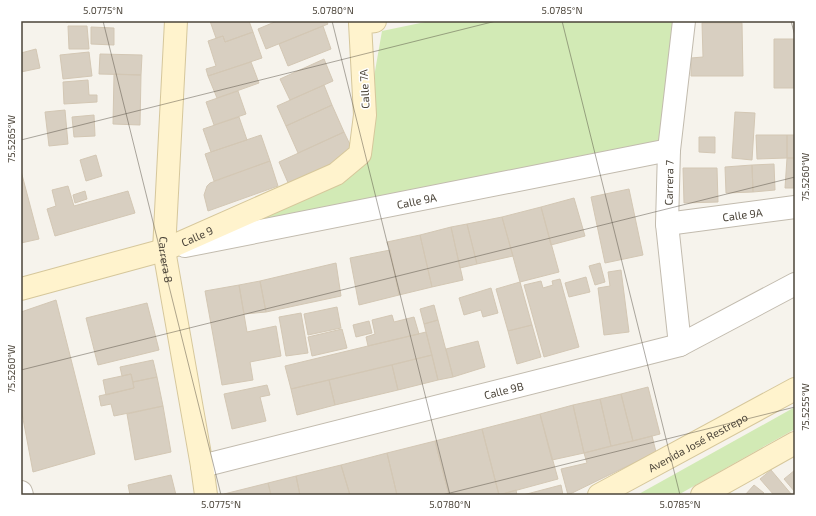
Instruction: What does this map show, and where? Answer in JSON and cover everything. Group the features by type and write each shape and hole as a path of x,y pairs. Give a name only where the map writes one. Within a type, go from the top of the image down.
{"street":[{"name":"Carrera 8","path":"176,21 164,250 206,495"},
{"name":"Carrera 7","path":"680,345 667,224 669,150 684,21"},
{"name":"Calle 7A","path":"360,154 366,115 368,22"},
{"name":"Calle 9A","path":"164,250 669,150"},
{"name":"Calle 9","path":"21,289 164,250 336,174 360,154"},
{"name":"Calle 9A","path":"667,224 795,207"},
{"name":"Calle 9B","path":"202,466 680,345 795,284"},
{"name":"Avenida José Restrepo","path":"599,495 795,389"},
{"path":"702,495 795,442"}],"green space":[{"path":"430,21 684,21 669,150 164,250 365,157 364,134 382,31"},
{"path":"795,407 795,429 678,495 637,495"}],"building":[{"path":"66,21 103,21 66,22"},
{"path":"210,21 249,21 253,32 225,42 223,36 216,38"},
{"path":"277,21 326,21 328,24 266,49 258,29"},
{"path":"702,23 742,23 743,76 691,76 691,58 703,57"},
{"path":"68,26 87,26 89,49 69,49"},
{"path":"323,26 331,49 288,66 279,44"},
{"path":"91,27 114,28 114,45 91,44"},
{"path":"253,32 262,58 208,76 206,69 216,66 208,41 223,36 225,42"},
{"path":"774,39 795,39 795,88 774,88"},
{"path":"36,49 40,68 21,72 21,53"},
{"path":"89,52 92,76 63,79 60,55"},
{"path":"100,54 142,55 141,75 99,74"},
{"path":"324,59 333,81 290,100 280,79"},
{"path":"251,62 259,83 217,98 208,76"},
{"path":"114,74 141,75 140,125 113,124"},
{"path":"88,80 89,95 97,95 97,102 64,104 63,82"},
{"path":"324,85 332,105 286,126 277,106"},
{"path":"238,91 246,114 214,125 206,102"},
{"path":"332,105 344,132 298,153 286,126"},
{"path":"65,110 68,144 49,146 45,112"},
{"path":"735,112 755,113 752,160 732,158"},
{"path":"94,115 95,136 74,137 72,117"},
{"path":"239,117 247,140 211,152 203,129"},
{"path":"344,132 355,155 289,185 279,162"},
{"path":"261,135 270,161 214,181 205,154"},
{"path":"756,135 787,135 787,158 757,159"},
{"path":"787,135 795,135 795,158 787,158"},
{"path":"699,137 715,137 715,153 699,152"},
{"path":"96,155 102,176 86,181 80,160"},
{"path":"787,158 795,158 795,188 785,188"},
{"path":"270,161 278,186 208,211 204,195 207,186 210,183"},
{"path":"774,164 775,190 753,192 752,165"},
{"path":"752,165 753,192 726,193 725,167"},
{"path":"683,168 717,168 718,202 684,203"},
{"path":"21,171 39,239 21,243"},
{"path":"68,186 74,206 128,191 135,213 55,236 47,209 56,206 52,190"},
{"path":"629,189 643,255 605,263 591,197"},
{"path":"85,191 87,199 75,203 73,195"},
{"path":"574,198 585,236 551,245 541,207"},
{"path":"541,207 559,272 520,282 502,217"},
{"path":"502,217 513,256 477,264 467,224"},
{"path":"467,224 477,264 460,268 451,227"},
{"path":"451,227 463,280 432,287 420,235"},
{"path":"420,235 432,287 399,295 387,242"},
{"path":"390,250 399,295 359,305 350,258"},
{"path":"336,263 341,296 266,312 260,281"},
{"path":"600,263 605,282 595,285 589,266"},
{"path":"621,270 629,332 604,335 598,288 610,286 608,272"},
{"path":"586,277 590,292 569,297 565,283"},
{"path":"560,279 579,347 544,357 524,285 541,281 543,288 553,285 552,281"},
{"path":"260,281 266,312 244,314 239,285"},
{"path":"520,282 532,325 508,331 496,289"},
{"path":"239,285 247,332 276,326 281,356 250,362 253,380 222,385 205,291"},
{"path":"491,288 498,313 483,317 481,310 464,315 459,298"},
{"path":"56,300 95,454 33,472 21,408 21,312"},
{"path":"147,303 159,350 98,365 86,318"},
{"path":"434,305 438,320 424,324 420,309"},
{"path":"337,307 341,328 308,335 304,314"},
{"path":"301,313 308,353 286,356 279,317"},
{"path":"392,315 394,322 414,317 419,334 368,346 366,337 375,334 372,320"},
{"path":"438,320 453,377 438,380 424,324"},
{"path":"369,321 372,333 356,337 353,325"},
{"path":"532,325 541,357 517,364 508,331"},
{"path":"342,329 347,348 312,356 308,337"},
{"path":"426,332 432,355 291,389 285,366"},
{"path":"478,341 485,367 453,377 446,349"},
{"path":"432,355 438,380 398,390 392,365"},
{"path":"153,360 157,377 133,382 131,374 122,376 120,367"},
{"path":"392,365 398,390 335,405 329,380"},
{"path":"131,374 134,388 106,395 103,380"},
{"path":"157,377 163,406 114,416 111,404 101,406 99,396 134,388 133,382"},
{"path":"329,380 335,405 297,415 291,389"},
{"path":"267,385 270,395 260,397 266,421 232,429 224,394"},
{"path":"648,387 660,434 633,441 621,394"},
{"path":"621,394 633,441 611,446 600,399"},
{"path":"600,399 611,446 584,453 573,405"},
{"path":"573,405 584,453 552,460 540,414"},
{"path":"163,406 171,452 135,460 127,414"},
{"path":"540,414 558,479 499,495 482,429"},
{"path":"482,429 499,495 449,495 435,441"},
{"path":"652,436 656,452 568,495 561,469 587,463 584,453"},
{"path":"435,441 449,495 397,495 387,453"},
{"path":"387,453 397,495 350,495 341,465"},
{"path":"341,465 350,495 300,495 296,476"},
{"path":"771,470 792,495 774,495 760,479"},
{"path":"795,470 795,492 784,479"},
{"path":"171,475 176,495 130,495 128,485"},
{"path":"296,476 300,495 271,495 268,483"},
{"path":"268,483 271,495 224,495 224,494"},
{"path":"561,485 563,495 523,495"},
{"path":"754,485 764,493 762,495 745,495"},
{"path":"516,490 517,495 499,495"}]}
